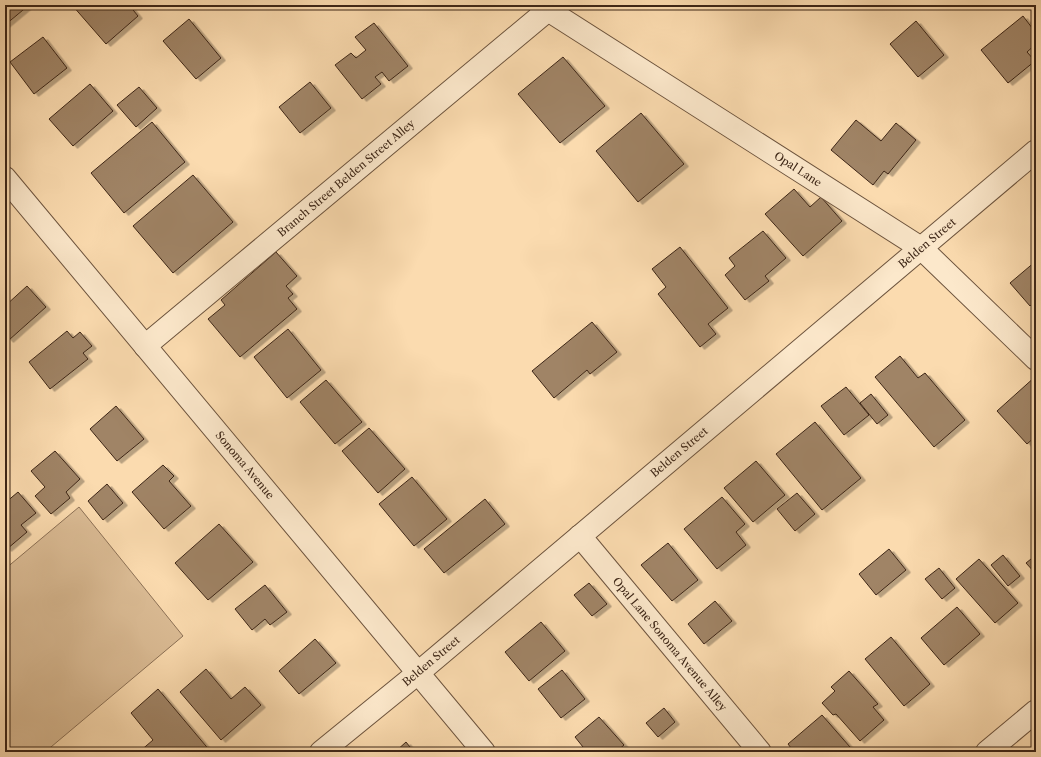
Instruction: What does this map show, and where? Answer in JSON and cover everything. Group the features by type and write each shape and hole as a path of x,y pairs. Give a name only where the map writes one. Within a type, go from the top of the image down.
{"street":[{"name":"Opal Lane","path":"544,7 921,248 1036,358"},
{"name":"Branch Street Belden Street Alley","path":"145,346 544,7"},
{"name":"Belden Street","path":"321,752 580,536 1036,151"},
{"name":"Sonoma Avenue","path":"5,178 484,752"},
{"name":"Opal Lane Sonoma Avenue Alley","path":"580,536 760,752"},
{"path":"987,752 1036,711"}],"shaded area":[{"path":"79,507 183,636 45,752 5,752 5,569"}],"building":[{"path":"5,5 29,5 5,25"},
{"path":"72,5 129,5 138,16 106,44"},
{"path":"1023,16 1036,33 1036,44 1027,52 1035,61 1008,83 981,50"},
{"path":"189,19 221,58 196,79 163,41"},
{"path":"916,21 944,55 918,77 890,44"},
{"path":"374,23 408,66 389,81 382,72 375,77 381,84 362,99 335,65 351,53 356,58 366,50 355,37"},
{"path":"43,37 67,68 34,94 10,62"},
{"path":"563,57 605,106 560,143 518,94"},
{"path":"310,82 331,108 300,133 279,107"},
{"path":"90,84 113,111 73,146 49,119"},
{"path":"139,87 157,108 136,127 117,105"},
{"path":"641,113 684,164 638,202 596,151"},
{"path":"856,120 881,141 896,123 916,140 888,174 884,171 873,185 831,150"},
{"path":"152,122 185,162 124,213 91,173"},
{"path":"193,175 233,222 173,273 133,226"},
{"path":"794,189 810,207 821,197 842,221 803,256 765,214"},
{"path":"763,231 786,258 765,276 769,281 745,300 725,275 735,266 729,258"},
{"path":"680,247 728,308 708,324 716,334 700,347 658,294 666,287 652,269"},
{"path":"276,252 297,276 286,286 293,294 288,298 297,309 240,357 208,319 225,305 221,300"},
{"path":"1036,261 1036,300 1030,306 1010,283"},
{"path":"27,286 46,307 9,340 5,336 5,306"},
{"path":"592,322 617,352 590,374 587,370 554,398 532,371"},
{"path":"288,329 321,370 287,398 254,357"},
{"path":"67,331 73,338 80,332 92,346 83,353 88,359 50,389 29,362"},
{"path":"900,356 918,378 925,373 965,420 934,447 875,377"},
{"path":"1036,376 1036,436 1027,444 997,411"},
{"path":"326,380 362,422 335,444 300,402"},
{"path":"846,387 869,415 844,435 821,406"},
{"path":"871,394 888,415 877,424 860,403"},
{"path":"116,406 144,439 117,461 90,429"},
{"path":"815,422 861,478 822,510 776,454"},
{"path":"369,428 405,469 378,493 342,451"},
{"path":"55,451 80,479 66,492 70,498 51,514 35,496 45,487 31,471"},
{"path":"756,461 785,495 753,522 724,488"},
{"path":"163,465 174,476 169,481 191,506 164,529 132,492"},
{"path":"412,477 447,519 414,546 379,504"},
{"path":"107,484 123,503 103,520 88,501"},
{"path":"18,492 36,513 21,525 27,532 7,549 5,546 5,503"},
{"path":"797,493 815,514 795,531 777,509"},
{"path":"722,497 745,524 736,532 746,545 717,569 684,529"},
{"path":"485,499 505,524 444,573 424,549"},
{"path":"219,524 253,562 208,600 175,563"},
{"path":"668,543 698,580 672,601 641,565"},
{"path":"889,549 906,570 876,595 859,574"},
{"path":"1003,555 1020,576 1008,586 991,565"},
{"path":"1036,555 1036,574 1026,563"},
{"path":"979,559 1018,603 995,623 956,579"},
{"path":"939,568 955,588 942,599 925,579"},
{"path":"589,583 607,604 592,616 574,595"},
{"path":"265,585 287,612 270,625 265,619 252,630 235,609"},
{"path":"715,601 732,621 704,644 688,624"},
{"path":"957,607 980,634 944,665 921,638"},
{"path":"541,622 565,651 529,681 505,652"},
{"path":"891,637 930,684 904,706 865,659"},
{"path":"315,639 336,663 299,694 279,671"},
{"path":"206,669 231,699 245,687 261,705 221,740 180,692"},
{"path":"562,670 585,699 561,718 538,689"},
{"path":"849,671 878,704 873,707 884,720 860,741 836,714 833,715 822,703 835,691 831,687"},
{"path":"158,689 211,752 139,752 153,740 131,713"},
{"path":"664,708 675,722 658,737 646,723"},
{"path":"822,715 850,747 844,752 794,752 788,744"},
{"path":"599,717 624,745 616,752 587,752 575,737"},
{"path":"406,742 414,752 395,752"}]}
